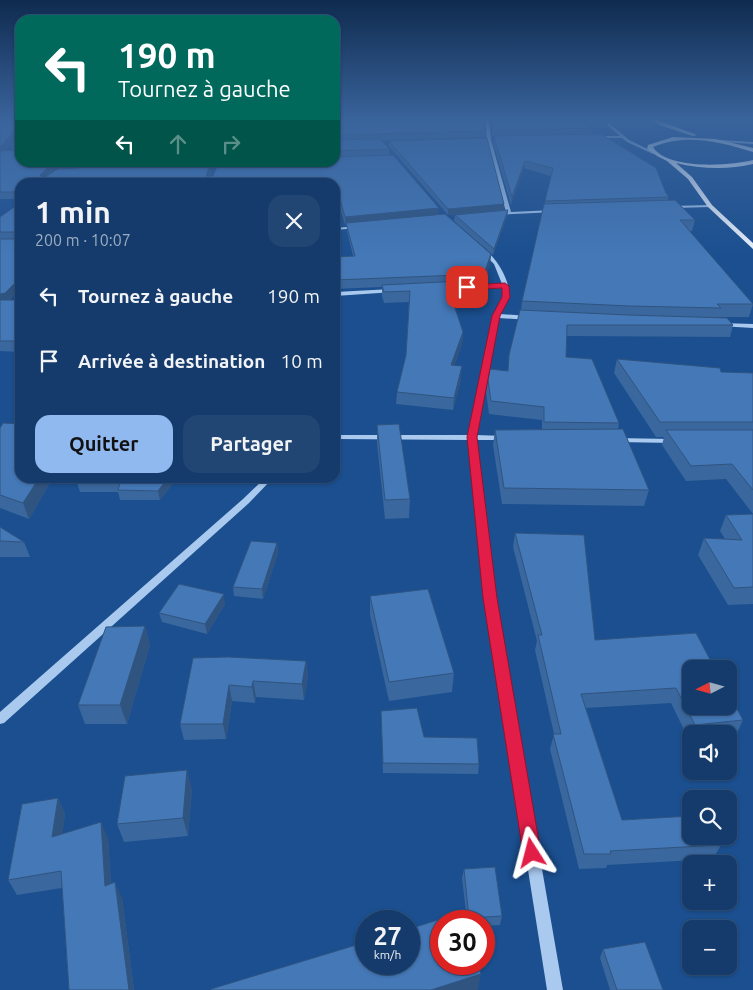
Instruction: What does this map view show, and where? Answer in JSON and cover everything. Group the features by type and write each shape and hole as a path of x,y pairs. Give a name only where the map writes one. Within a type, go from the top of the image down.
{"main road":[{"path":"673,165 694,184 710,206 753,247"},
{"path":"719,165 733,166"},
{"path":"694,184 704,176 738,165"}],"street":[{"path":"496,165 510,213"},
{"path":"51,178 65,167"},
{"path":"214,174 217,167"},
{"path":"58,173 67,172"},
{"path":"665,207 710,206"},
{"path":"491,215 562,211"},
{"path":"340,228 363,226"},
{"path":"473,242 496,263 505,286 506,297 496,316 472,437 490,598 555,990"},
{"path":"467,287 505,286"},
{"path":"340,294 401,291"},
{"path":"496,316 536,318"},
{"path":"713,325 753,326"},
{"path":"340,437 511,438"},
{"path":"610,440 678,441"},
{"path":"0,719 264,483"}],"building":[{"path":"0,165 49,167 40,175 42,177 57,169 92,167 209,167 206,176 213,176 217,167 402,165 439,208 345,217 340,199 340,178 15,178 15,192 0,192"},
{"path":"410,165 494,165 504,204 448,209"},
{"path":"503,165 523,165 512,197"},
{"path":"542,165 651,165 656,168 669,197 545,201 553,168"},
{"path":"675,200 695,220 680,220 753,304 717,304 721,308 522,301 544,204"},
{"path":"15,206 15,232 0,232 0,217"},
{"path":"508,210 494,249 455,215"},
{"path":"445,214 491,254 484,274 340,280 340,257 355,256 346,223"},
{"path":"0,239 15,239 15,283 5,293 0,294"},
{"path":"482,280 478,289 449,290 463,332 451,365 462,366 454,398 397,392 406,355 410,291 384,292 382,285"},
{"path":"0,300 15,300 15,341 0,341"},
{"path":"520,310 727,318 733,325 567,325 566,357 592,359 619,423 544,422 544,407 491,401 488,380 490,369 508,371 509,355"},
{"path":"617,359 720,368 721,372 753,373 753,422 660,422"},
{"path":"3,423 15,424 15,483 36,483 23,503 0,495 0,428"},
{"path":"399,424 410,499 385,500 377,425"},
{"path":"623,429 649,490 504,488 495,430"},
{"path":"666,430 753,430 753,490 732,464 691,466"},
{"path":"120,483 164,483 158,491 118,490"},
{"path":"753,514 753,587 734,588 704,538 742,540 726,515"},
{"path":"0,527 24,542 0,541"},
{"path":"515,533 584,535 595,640 696,633 710,660 682,660 682,700 676,688 581,694 622,820 682,817 682,845 721,845 610,851 611,854 584,854 553,734 561,734 538,635 542,635"},
{"path":"251,541 277,543 262,589 233,587"},
{"path":"179,584 224,594 205,624 159,613"},
{"path":"428,589 454,673 389,682 370,596"},
{"path":"145,626 120,705 78,705 106,627"},
{"path":"228,657 306,661 302,684 253,681 252,687 229,685 223,724 180,724 193,658"},
{"path":"417,708 424,737 477,738 479,764 383,763 381,711"},
{"path":"738,711 743,720 695,725 690,715 738,715"},
{"path":"187,770 183,818 117,824 125,776"},
{"path":"58,798 52,837 101,822 105,886 115,882 129,990 69,990 61,871 8,880 22,804"},
{"path":"495,867 502,916 495,916 495,910 468,910 464,869"},
{"path":"430,922 430,975 478,975 431,990 211,990 355,945 355,975 420,975 420,926"},
{"path":"645,942 663,990 617,990 603,949"}],"route":[{"path":"467,287 505,286 506,297 496,316 472,437 490,598 532,853"}]}
